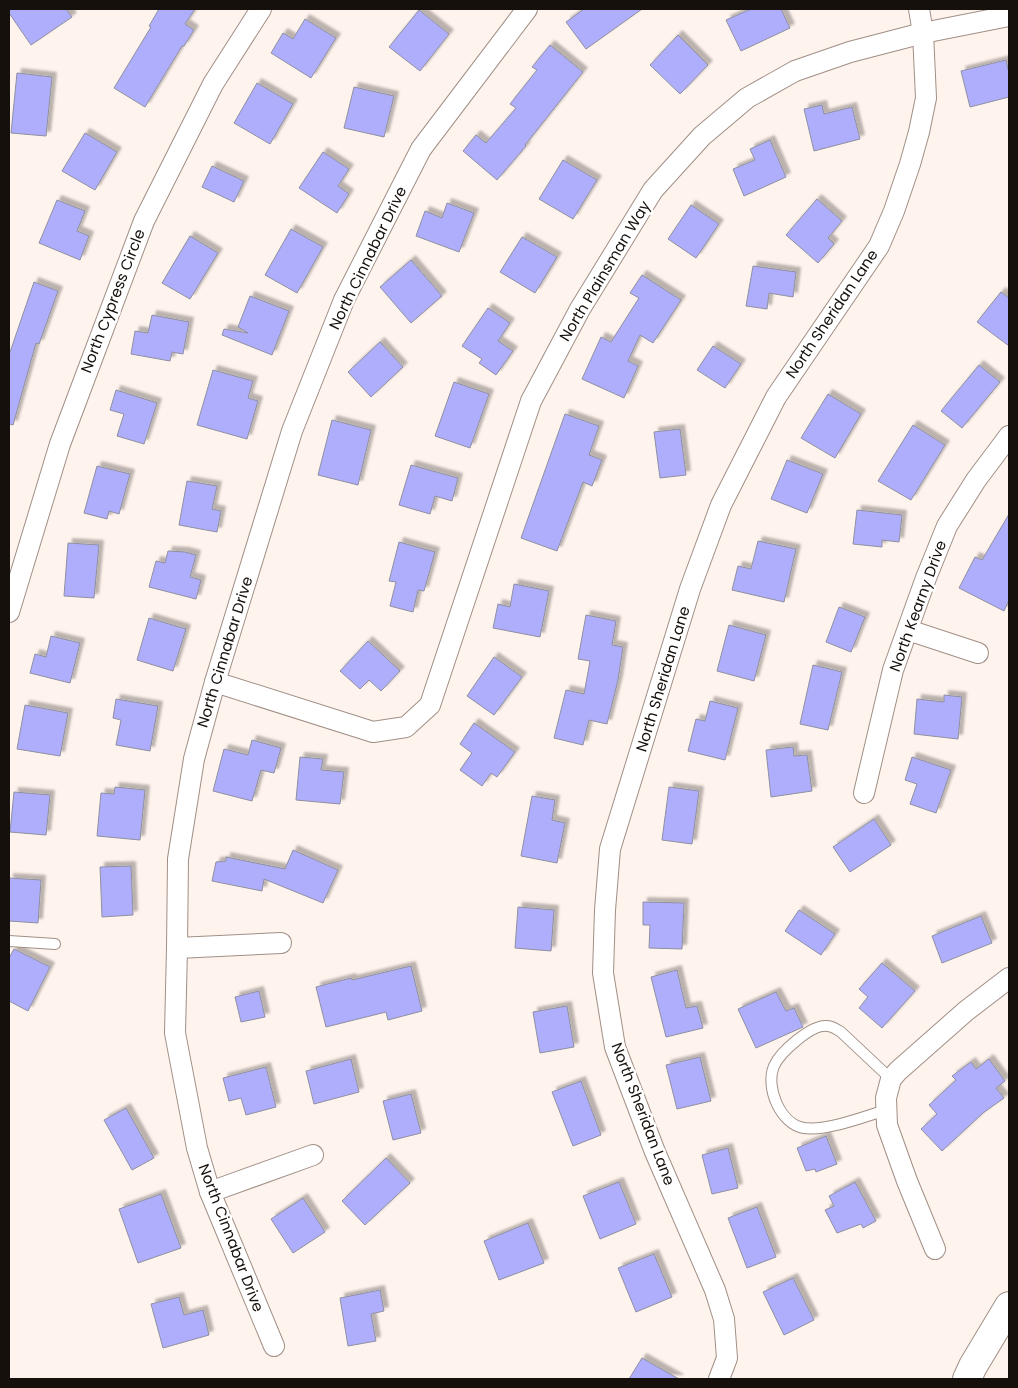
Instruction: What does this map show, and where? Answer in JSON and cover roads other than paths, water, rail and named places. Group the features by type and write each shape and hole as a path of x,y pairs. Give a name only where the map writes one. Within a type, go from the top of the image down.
{"main road":[{"path":"967,1379 1009,1306"}],"street":[{"name":"North Cypress Circle","path":"9,612 60,444 144,221 213,84 260,9"},
{"name":"North Cinnabar Drive","path":"274,1346 210,1192 197,1148 175,1033 178,948 178,859 194,759 215,682 292,431 344,300 421,149 526,9"},
{"name":"North Sheridan Lane","path":"719,1379 726,1358 722,1312 715,1290 655,1152 615,1047 602,973 610,849 690,589 721,504 776,396 879,246 894,211 910,164 926,98 920,9"},
{"name":"North Plainsman Way","path":"215,682 373,732 406,727 430,705 530,401 580,308 653,190 702,136 747,98 795,72 850,52 923,33 1009,16"},
{"name":"North Kearny Drive","path":"864,793 894,670 926,578 947,526 976,480 1009,436"},
{"path":"908,630 978,653"},
{"path":"178,948 281,943"},
{"path":"935,1249 907,1181 888,1125 886,1098 891,1079 966,1011 1009,978"},
{"path":"210,1192 313,1155"}],"lane":[{"path":"9,941 55,944"},
{"path":"886,1110 832,1125 804,1128 796,1125 782,1112 774,1098 771,1082 772,1073 774,1065 787,1049 810,1030 826,1026 833,1027 841,1032 891,1079"}]}
